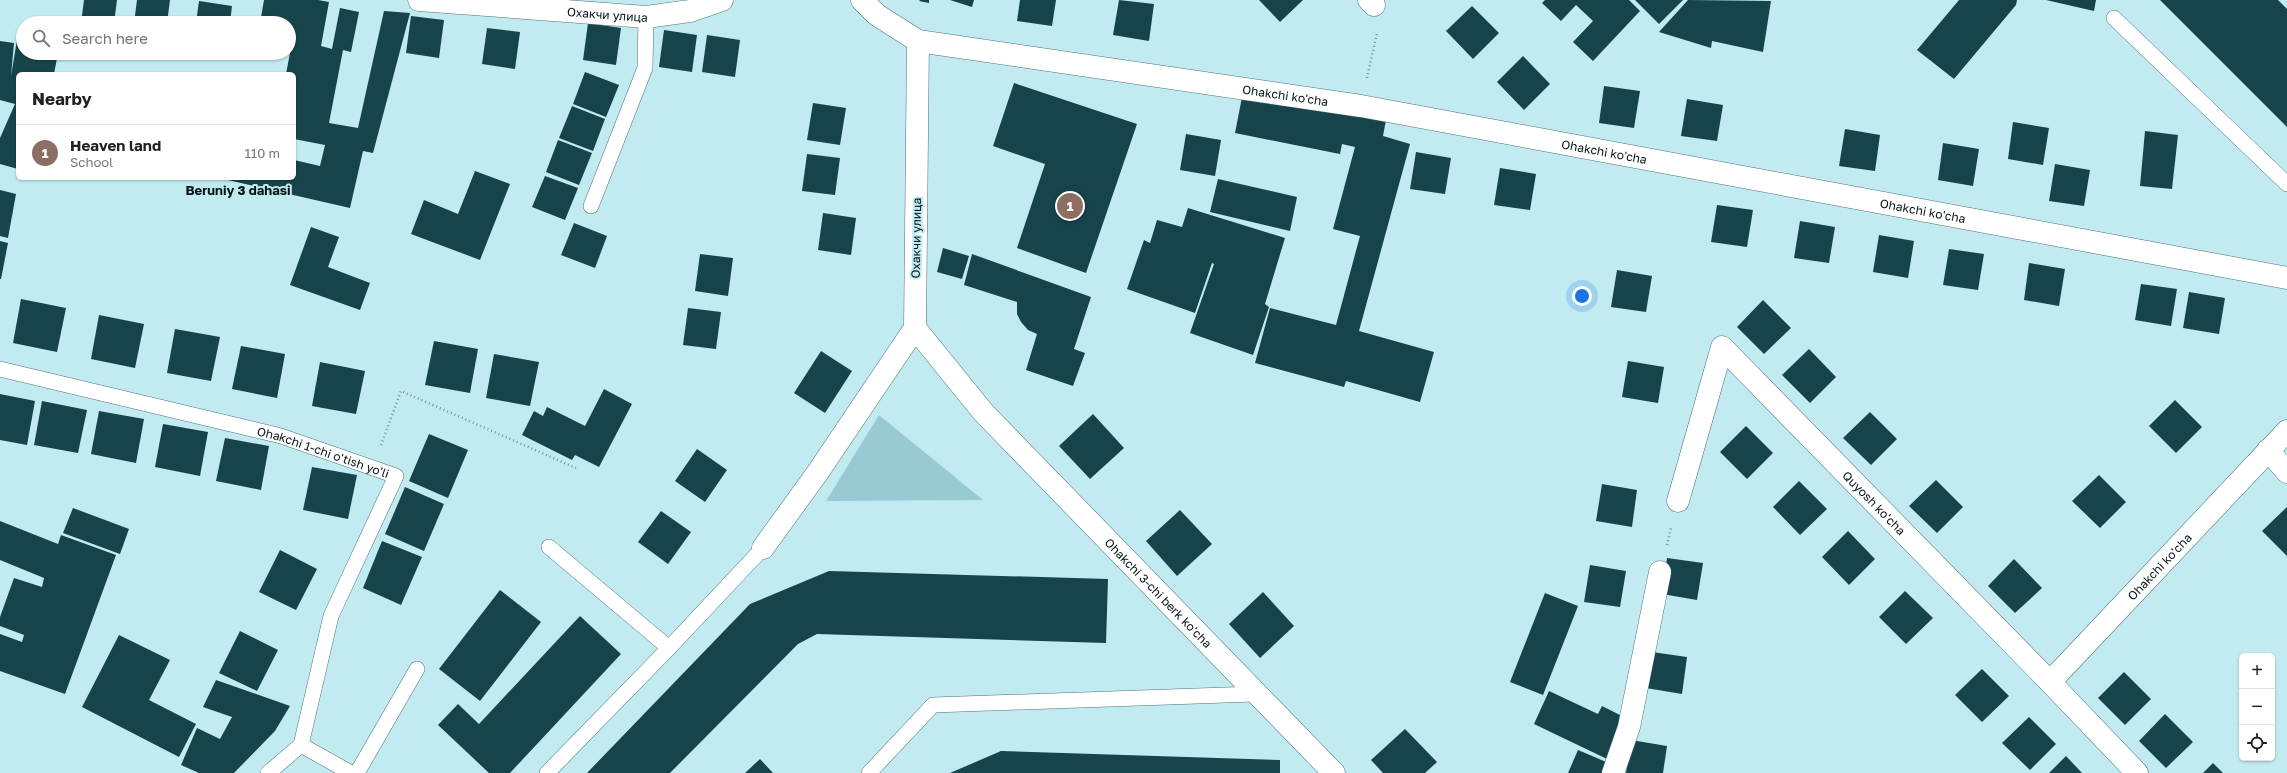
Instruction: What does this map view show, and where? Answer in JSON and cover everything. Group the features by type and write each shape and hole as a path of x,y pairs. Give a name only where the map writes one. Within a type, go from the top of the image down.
{"street":[{"name":"Охакчи улица","path":"419,0 646,17 690,11 722,0"},
{"path":"862,0 878,14 918,41"},
{"name":"Охакчи улица","path":"915,328 918,41"},
{"name":"Ohakchi ko'cha","path":"918,41 1361,106 2287,278"},
{"path":"763,548 818,472 915,328"},
{"name":"Ohakchi 3-chi berk ko'cha","path":"915,328 983,412 1112,542 1255,694 1334,773"},
{"name":"Quyosh ko'cha","path":"1678,501 1722,347 2137,773"},
{"name":"Ohakchi ko'cha","path":"2050,682 2287,430"},
{"path":"2268,450 2287,472"},
{"path":"1613,773 1629,727 1660,572"}],"lane":[{"path":"591,206 645,68 646,17"},
{"path":"2114,18 2287,184"},
{"name":"Ohakchi 1-chi o'tish yo'li","path":"0,369 281,436 396,476 331,616 301,745"},
{"path":"549,547 669,648"},
{"path":"547,773 669,648 763,548"},
{"path":"357,773 417,669"},
{"path":"869,773 933,705 1255,694"},
{"path":"268,773 301,745 351,773"}],"path":[{"path":"1361,106 1378,27 1372,2"},
{"path":"372,468 402,391 576,468"},
{"path":"1660,572 1678,501"}],"shaded area":[{"path":"879,415 983,500 826,501"}],"building":[{"path":"84,0 117,0 115,16 82,16"},
{"path":"137,0 170,0 168,16 135,16"},
{"path":"264,0 318,0 329,2 321,46 332,49 340,8 359,12 351,52 343,50 329,123 358,128 384,11 410,13 373,153 363,151 350,208 228,180 296,180 296,160 320,166 325,145 296,139 296,72 286,72 289,60 296,60 296,16 261,16"},
{"path":"929,0 929,3 919,1"},
{"path":"950,0 974,0 972,7"},
{"path":"1020,0 1056,0 1052,26 1017,21"},
{"path":"1119,0 1154,4 1149,41 1113,35"},
{"path":"1259,0 1303,0 1280,22"},
{"path":"1545,0 1629,0 1640,11 1593,61 1573,42 1593,21 1576,5 1561,21 1542,3"},
{"path":"1635,0 1683,0 1659,24"},
{"path":"1688,0 1771,1 1763,52 1712,41 1711,48 1659,32"},
{"path":"1959,0 2017,0 2016,5 1954,79 1917,50"},
{"path":"2046,0 2096,0 2094,11"},
{"path":"2160,0 2278,0 2287,9 2287,127"},
{"path":"199,1 232,6 231,16 197,16"},
{"path":"1472,6 1499,33 1473,59 1446,31"},
{"path":"411,16 444,20 439,58 406,53"},
{"path":"588,23 621,28 616,65 583,60"},
{"path":"487,28 520,32 515,69 482,64"},
{"path":"664,30 697,35 692,72 659,67"},
{"path":"707,35 740,40 735,77 702,72"},
{"path":"0,41 14,43 11,76 16,46 16,60 57,60 54,72 16,72 16,168 0,164 0,138 15,104 0,100"},
{"path":"1523,56 1550,84 1524,110 1497,82"},
{"path":"585,72 619,85 606,117 573,104"},
{"path":"1014,83 1137,124 1086,273 1017,248 1045,164 993,146"},
{"path":"1604,86 1640,91 1634,128 1599,123"},
{"path":"1243,92 1386,120 1383,136 1410,144 1359,331 1434,352 1420,402 1346,381 1344,387 1255,363 1270,308 1336,325 1360,236 1333,229 1355,147 1342,144 1340,154 1235,133"},
{"path":"1687,99 1723,105 1717,141 1681,136"},
{"path":"813,103 846,108 840,145 807,140"},
{"path":"572,106 605,119 593,151 559,138"},
{"path":"2013,122 2049,128 2043,165 2008,159"},
{"path":"1845,129 1880,135 1875,171 1839,166"},
{"path":"2145,131 2178,135 2172,189 2140,186"},
{"path":"1186,134 1221,140 1215,176 1180,170"},
{"path":"558,140 592,153 579,185 546,172"},
{"path":"1943,143 1979,149 1973,186 1938,180"},
{"path":"1416,152 1451,158 1445,194 1410,189"},
{"path":"807,154 840,158 835,195 802,191"},
{"path":"2055,164 2090,170 2084,206 2049,201"},
{"path":"1500,168 1536,174 1530,210 1494,205"},
{"path":"475,171 510,184 480,260 411,234 424,200 458,214"},
{"path":"545,176 578,188 565,220 532,207"},
{"path":"1218,179 1297,197 1290,231 1210,212"},
{"path":"0,190 16,194 8,238 0,236"},
{"path":"1717,205 1753,210 1747,247 1711,242"},
{"path":"1188,208 1285,238 1265,304 1269,307 1253,355 1190,333 1214,264 1212,263 1195,313 1127,289 1144,240 1150,243 1157,220 1182,227"},
{"path":"823,213 856,218 851,255 818,250"},
{"path":"1800,221 1835,227 1829,263 1794,258"},
{"path":"574,223 607,236 595,268 561,255"},
{"path":"311,227 339,237 328,267 370,283 360,310 290,285"},
{"path":"1879,235 1914,241 1908,278 1873,272"},
{"path":"0,241 8,243 1,279 0,279"},
{"path":"943,248 969,256 962,279 937,272"},
{"path":"1949,249 1984,254 1978,290 1943,285"},
{"path":"700,254 733,258 728,296 695,291"},
{"path":"972,254 1091,297 1074,349 1085,353 1073,386 1026,370 1037,334 1028,330 1021,322 1017,314 1017,302 964,285"},
{"path":"2029,263 2065,269 2059,306 2024,300"},
{"path":"1617,270 1652,276 1646,312 1611,307"},
{"path":"2141,284 2177,289 2171,326 2135,320"},
{"path":"2189,292 2225,298 2219,334 2183,328"},
{"path":"21,299 66,308 57,352 13,343"},
{"path":"1763,300 1791,328 1764,354 1737,327"},
{"path":"688,308 721,312 716,349 683,345"},
{"path":"99,315 144,324 135,368 91,359"},
{"path":"175,329 220,337 211,381 167,373"},
{"path":"434,341 478,349 470,393 425,385"},
{"path":"241,346 285,354 277,398 232,389"},
{"path":"1809,349 1836,377 1810,403 1782,375"},
{"path":"821,351 852,371 825,413 794,393"},
{"path":"494,354 539,362 530,406 486,398"},
{"path":"1628,361 1664,367 1658,403 1622,397"},
{"path":"320,362 365,371 356,414 312,406"},
{"path":"604,389 632,404 599,467 575,455 572,460 522,435 534,411 543,416 547,407 585,426"},
{"path":"0,394 35,401 27,445 0,440"},
{"path":"2175,400 2202,427 2176,453 2149,426"},
{"path":"42,401 87,410 78,453 34,445"},
{"path":"99,411 144,419 136,463 91,454"},
{"path":"1870,412 1897,439 1871,465 1843,438"},
{"path":"1093,414 1124,448 1090,479 1059,446"},
{"path":"163,424 208,432 200,476 155,467"},
{"path":"1746,426 1773,453 1747,479 1720,452"},
{"path":"429,434 468,450 448,498 409,481"},
{"path":"225,438 269,446 261,490 216,481"},
{"path":"697,449 727,470 705,502 675,481"},
{"path":"312,467 357,475 348,519 303,510"},
{"path":"2099,475 2126,502 2100,528 2072,501"},
{"path":"1936,480 1963,507 1937,533 1909,506"},
{"path":"1799,481 1827,509 1800,535 1773,507"},
{"path":"1602,484 1637,490 1632,527 1596,521"},
{"path":"405,487 444,504 424,551 385,534"},
{"path":"2287,507 2287,556 2262,531"},
{"path":"73,508 129,529 120,554 63,533"},
{"path":"1180,510 1212,544 1177,576 1146,541"},
{"path":"661,511 691,532 668,564 638,542"},
{"path":"0,521 58,544 61,535 116,555 65,694 0,671 0,634 22,642 24,635 0,626 0,617 14,578 42,587 44,578 0,560"},
{"path":"1848,531 1875,559 1849,585 1822,557"},
{"path":"382,541 422,557 401,605 363,588"},
{"path":"280,550 317,569 296,610 259,592"},
{"path":"1667,558 1703,563 1697,600 1662,594"},
{"path":"2014,559 2042,588 2015,613 1988,586"},
{"path":"1590,565 1626,571 1620,607 1584,602"},
{"path":"829,571 1108,579 1106,643 817,634 798,644 670,773 587,773 750,604"},
{"path":"500,590 541,622 480,701 439,669"},
{"path":"1905,591 1933,618 1906,644 1879,617"},
{"path":"1263,592 1294,626 1260,658 1229,624"},
{"path":"1545,593 1578,606 1543,695 1510,682"},
{"path":"580,616 621,654 510,773 489,773 438,725 458,704 479,724"},
{"path":"240,631 278,650 257,691 219,673"},
{"path":"119,635 170,660 149,700 196,724 179,757 82,707"},
{"path":"1652,652 1687,657 1682,694 1646,688"},
{"path":"1982,669 2009,696 1982,722 1955,695"},
{"path":"2124,672 2151,699 2125,725 2098,698"},
{"path":"216,680 290,706 275,731 234,773 199,773 181,765 197,728 220,739 232,717 203,707"},
{"path":"1549,691 1598,714 1602,706 1626,718 1607,759 1534,724"},
{"path":"2165,714 2193,742 2166,768 2139,741"},
{"path":"2029,717 2056,744 2030,770 2002,743"},
{"path":"1405,729 1437,762 1425,773 1383,773 1371,760"},
{"path":"1631,740 1667,746 1663,773 1626,773"},
{"path":"1578,750 1611,764 1608,773 1568,773"},
{"path":"1001,751 1280,760 1280,773 950,773"},
{"path":"2066,756 2082,773 2049,773"},
{"path":"760,759 773,773 745,773"},
{"path":"2213,763 2223,773 2203,773"}],"place":[{"name":"Heaven land","path":"1070,206"}],"district":[{"name":"Beruniy 3 dahasi","path":"238,190"}]}
